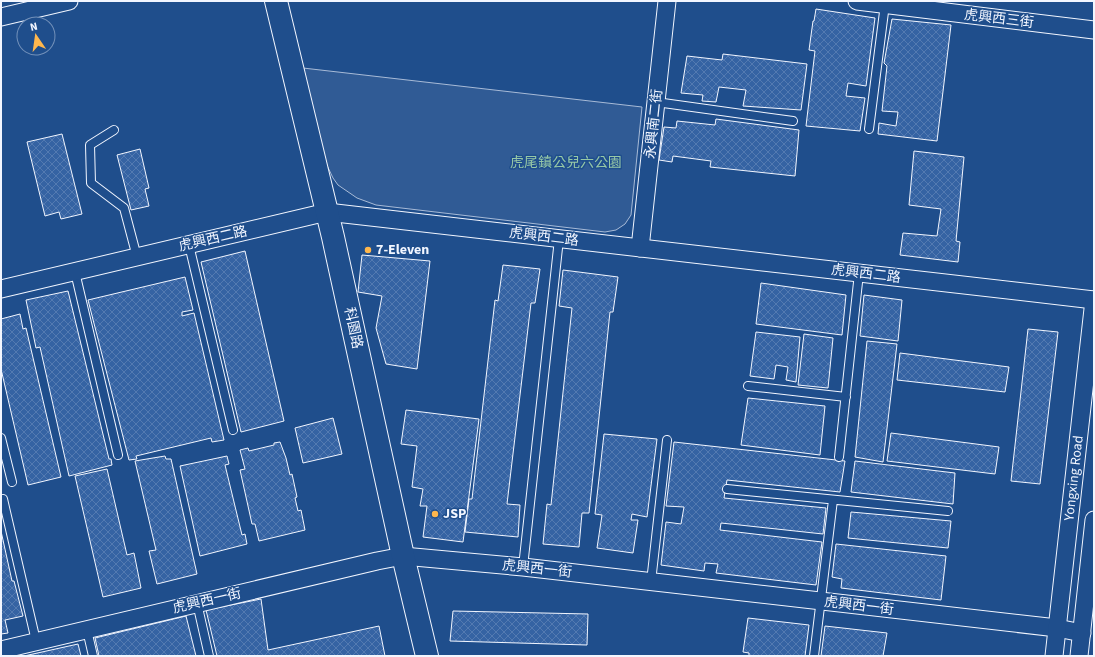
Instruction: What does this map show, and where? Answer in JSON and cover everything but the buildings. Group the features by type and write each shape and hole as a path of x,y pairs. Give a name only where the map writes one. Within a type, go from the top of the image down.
{"street":[{"path":"1,17 69,1"},
{"name":"科園路","path":"276,1 327,212 426,656"},
{"name":"永興南二街","path":"640,248 667,1"},
{"name":"虎興西三街","path":"857,1 1094,30"},
{"name":"虎興西二路","path":"1,289 327,212 1094,300"},
{"name":"Yongxing Road","path":"1054,656 1094,300"},
{"name":"Yongxing Road","path":"1079,656 1094,520"},
{"name":"虎興西一街","path":"1,650 403,556 820,601 1057,628 1082,633"}],"lane":[{"path":"869,129 885,4"},
{"path":"656,102 793,121"},
{"path":"114,130 90,145 91,183 124,208 137,257"},
{"path":"523,568 559,239"},
{"path":"189,245 233,430"},
{"path":"75,272 118,455"},
{"path":"839,457 859,273"},
{"path":"748,386 846,397"},
{"path":"1,438 12,482"},
{"path":"651,582 667,440"},
{"path":"727,489 948,511"},
{"path":"3,499 36,642"},
{"path":"814,656 833,500"},
{"path":"197,604 209,656"},
{"path":"87,630 93,656"}],"shaded area":[{"name":"虎尾鎮公兒六公園","path":"303,68 642,107 631,215 625,224 616,230 605,232 376,205 357,198 338,185 324,159"}],"place":[{"name":"7-Eleven","path":"368,250"},
{"name":"JSP","path":"435,514"}]}
